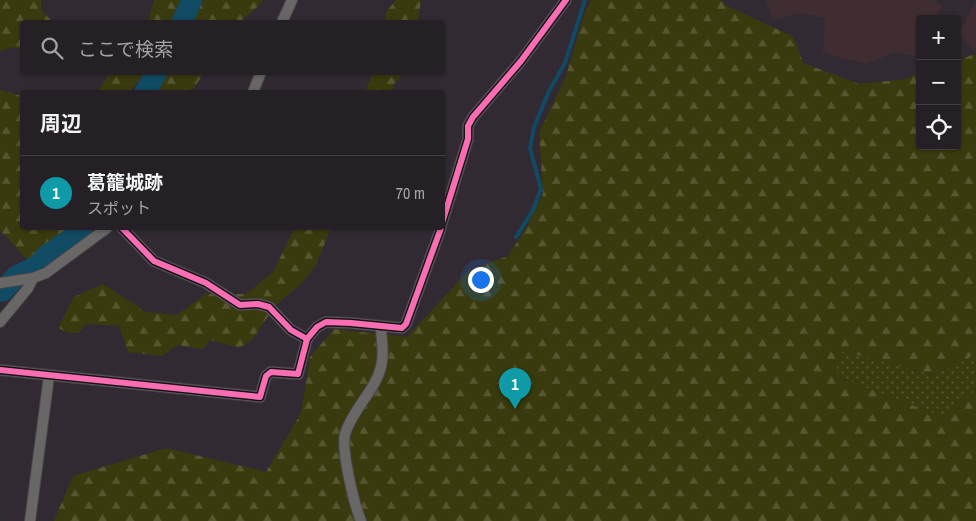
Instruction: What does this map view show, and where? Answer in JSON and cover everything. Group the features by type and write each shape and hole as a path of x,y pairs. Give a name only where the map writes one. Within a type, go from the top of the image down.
{"street":[{"path":"283,20 292,0"},
{"path":"445,213 468,139 468,126 479,109 521,61 566,0"},
{"path":"254,90 260,75"},
{"path":"3,282 28,279 46,273 103,230"},
{"path":"124,230 154,261 206,283 240,305 258,304 269,307 291,330 307,339"},
{"path":"0,370 260,397 266,376 271,372 298,374 307,339 317,328 326,322 402,328 406,324 440,230"},
{"path":"0,322 28,288 28,279"},
{"path":"360,521 352,495 345,435 358,407 376,380 382,361 380,326"},
{"path":"30,521 49,376"}],"shaded area":[{"path":"766,0 934,0 942,6 937,15 916,15 916,56 894,52 866,64 823,53 825,18 801,13 773,20"},
{"path":"976,1 976,51 973,51 961,36 961,29"}],"green space":[{"path":"0,0 41,0 41,10 51,20 20,20 20,49 14,47 0,51"},
{"path":"154,0 262,0 263,2 242,20 149,20"},
{"path":"396,0 421,0 418,20 385,20 386,12"},
{"path":"591,0 720,0 727,6 794,37 803,63 859,84 907,79 916,73 916,150 961,150 961,60 971,55 976,55 976,354 934,375 843,351 833,375 943,417 976,390 976,521 54,521 73,476 166,448 266,472 301,413 310,357 334,329 407,337 469,270 508,256 526,228 543,194 539,133 566,76 584,15"},
{"path":"109,75 203,75 192,90 158,90 161,84 143,76 131,90 99,90"},
{"path":"372,75 401,75 395,83 393,90 366,90"},
{"path":"0,90 20,95 20,230 93,230 46,266 26,259 0,231"},
{"path":"294,230 330,230 316,265 302,283 275,306 252,340 239,348 210,340 203,349 177,345 162,356 128,352 119,326 87,324 78,333 69,333 58,328 74,297 103,284 146,312 177,315 206,294 246,294 273,272"},
{"path":"843,351 934,375 976,354 976,390 943,417 833,375"}],"waterway":[{"path":"183,20 192,0"},
{"path":"516,237 533,210 541,189 530,148 534,127 549,91 565,63 585,0"},
{"path":"146,90 155,75"},
{"path":"0,291 3,291 16,276 35,267 47,255 78,234 81,230"}],"cycle path":[{"path":"445,213 468,139 468,126 473,117 521,61 566,0"},
{"path":"124,230 154,261 206,283 240,305 258,304 269,307 291,330 307,339"},
{"path":"0,370 260,397 266,376 271,372 298,374 307,339 317,327 326,322 402,328 406,324 440,230"}],"place":[{"name":"葛籠城跡","path":"515,409"}]}
